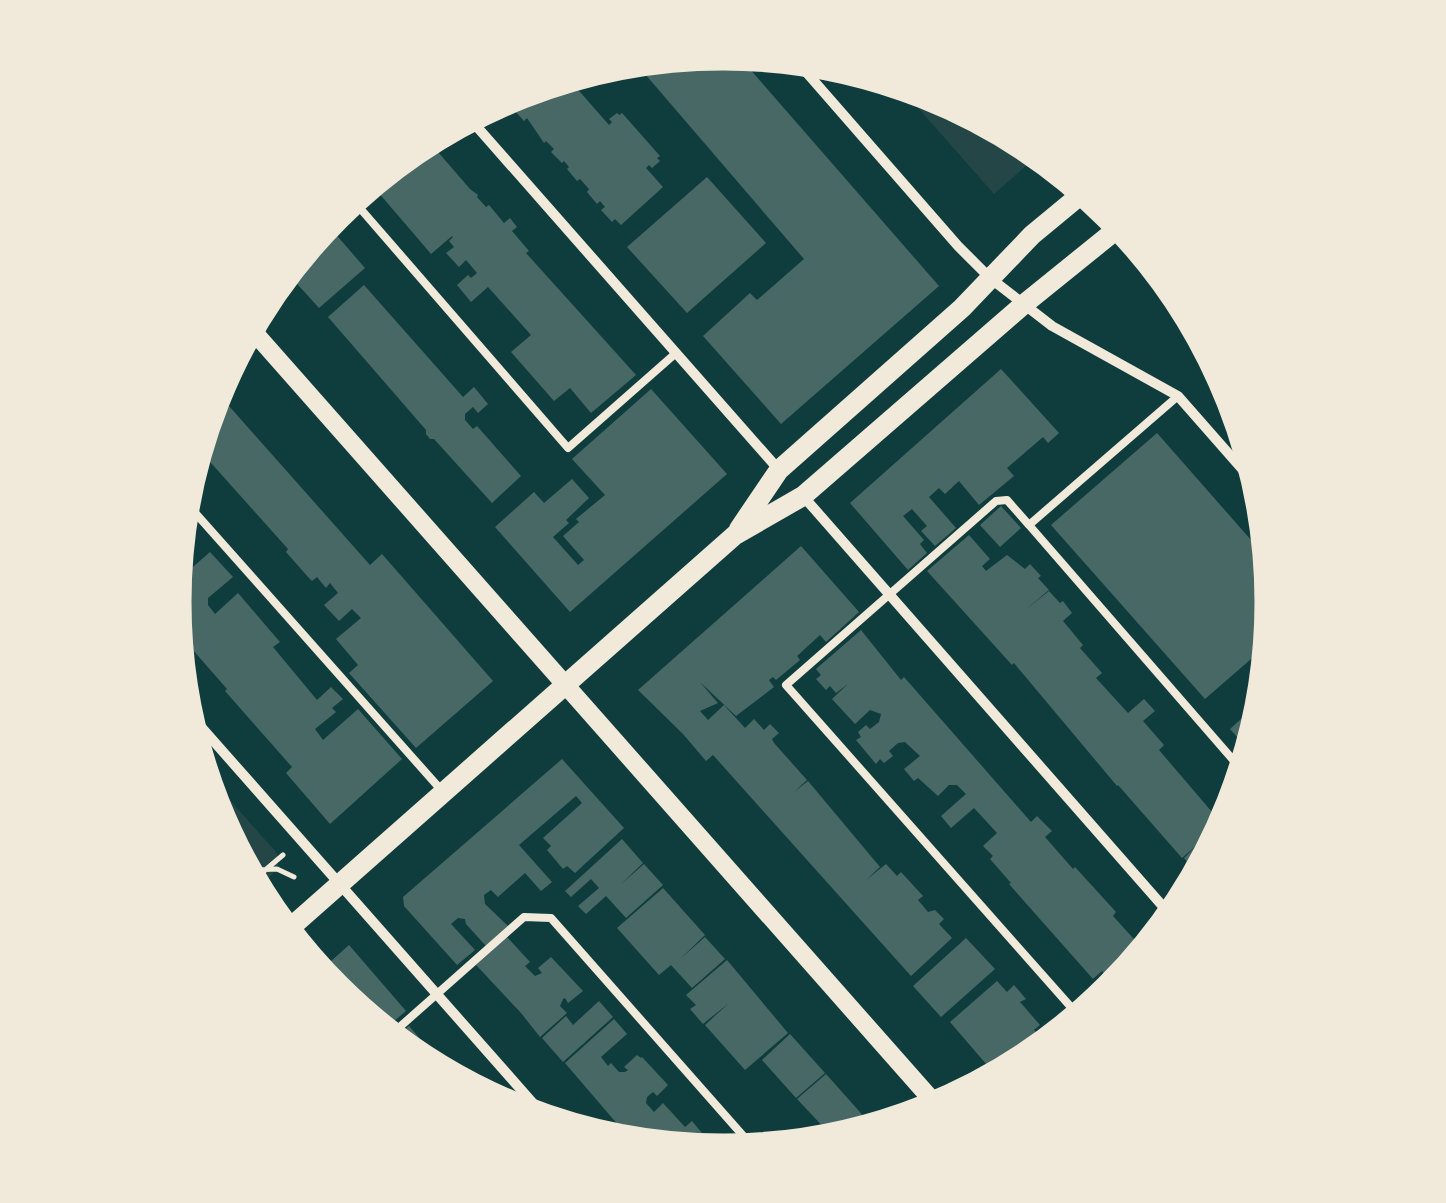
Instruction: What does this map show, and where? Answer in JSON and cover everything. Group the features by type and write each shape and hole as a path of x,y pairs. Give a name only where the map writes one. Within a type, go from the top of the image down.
{"main road":[{"path":"735,535 779,470 962,308 1032,236 1075,200"},
{"path":"296,923 735,535 803,496 1111,234"}],"street":[{"path":"808,75 990,278 1065,334 1178,396 1240,466"},
{"path":"478,128 779,470"},
{"path":"260,336 927,1095"},
{"path":"803,496 1162,905"},
{"path":"205,731 529,1099"}],"lane":[{"path":"361,209 568,448 676,353"},
{"path":"1029,525 1178,396"},
{"path":"1071,1007 786,685 996,501 1006,500 1233,761"},
{"path":"197,514 444,794"},
{"path":"400,1027 524,918 551,918 742,1135"}],"path":[{"path":"264,870 283,855"},
{"path":"264,870 277,869 294,877"}],"shaded area":[{"path":"914,103 990,139 1029,164 994,194"},
{"path":"226,796 276,852 277,867 267,878"}],"building":[{"path":"750,69 939,286 781,424 703,336 750,293 757,300 804,259 645,73"},
{"path":"577,88 609,125 609,119 622,113 660,156 652,168 646,168 663,187 621,225 615,219 612,222 601,210 605,207 600,201 597,204 587,192 589,189 551,152 554,149 544,143 527,118 524,121 514,110"},
{"path":"437,151 486,207 489,205 504,223 510,218 517,227 512,231 529,251 526,253 636,375 591,413 570,388 554,401 511,352 531,335 488,287 471,302 457,285 477,273 466,260 459,267 446,253 454,247 449,241 453,237 431,254 379,193"},
{"path":"707,177 766,243 687,313 627,247"},
{"path":"336,234 365,268 319,308 295,282"},
{"path":"364,285 463,397 474,387 488,404 478,413 473,407 465,414 465,420 473,429 477,426 521,476 492,503 430,439 328,317"},
{"path":"1001,369 1059,433 1048,443 1043,437 1007,468 1014,476 979,505 959,481 945,494 939,488 929,497 956,528 935,546 921,531 927,526 912,509 903,516 924,540 920,544 927,553 908,570 850,503"},
{"path":"651,389 727,474 570,612 495,527 534,492 544,503 572,479 589,498 553,537 578,565 584,560 563,536 579,522 576,519 605,495 572,459"},
{"path":"227,404 370,565 382,554 493,681 416,748 349,673 358,665 336,639 361,618 352,609 339,621 324,605 338,593 330,583 326,588 317,577 312,581 286,552 288,549 208,460"},
{"path":"1157,433 1253,542 1257,602 1254,657 1205,699 1051,525"},
{"path":"1001,506 1021,528 1000,547 980,525"},
{"path":"969,535 990,559 982,566 986,571 1007,555 1025,569 1030,564 1041,576 1038,578 1049,590 1024,611 1049,591 1060,603 1063,601 1072,613 1063,621 1102,673 1096,678 1128,713 1144,699 1155,711 1143,721 1164,745 1159,750 1213,813 1202,838 1188,863 1184,858 1197,845 1182,858 1014,663 927,571"},
{"path":"801,546 859,612 826,642 820,635 797,656 800,660 776,680 769,680 774,687 736,716 700,682 718,703 700,711 708,720 724,705 745,728 754,719 764,730 770,724 779,733 772,739 774,743 807,780 794,792 808,781 880,867 866,880 886,864 897,876 901,872 923,896 918,900 928,912 935,910 944,919 939,924 952,938 911,976 713,755 706,761 638,690"},
{"path":"210,552 233,577 208,598 215,614 238,593 280,642 273,647 317,700 331,687 343,699 332,708 336,712 315,729 323,740 358,709 402,759 330,824 286,773 292,767 191,648 190,570"},
{"path":"861,630 901,680 904,677 1031,822 1037,816 1052,831 1045,837 1116,912 1113,916 1135,941 1105,975 1102,971 1093,979 1009,884 983,846 997,833 974,808 951,828 941,816 966,794 957,785 949,785 938,796 918,778 914,781 904,769 920,756 905,742 889,751 893,756 884,763 880,759 876,764 856,740 866,725 870,729 879,722 881,714 870,710 855,724 832,699 848,684 836,693 830,686 826,690 816,679 821,675 816,669"},
{"path":"1245,716 1239,739 1230,729"},
{"path":"562,759 624,828 575,873 567,866 563,869 547,850 551,846 543,838 582,803 576,796 519,845 552,882 541,891 525,873 498,897 491,890 484,895 485,904 508,926 486,946 465,919 458,918 451,924 475,950 457,965 404,906 403,897"},
{"path":"622,839 643,863 620,885 644,864 663,885 626,918 606,896 586,914 578,906 599,888 591,879 571,897 565,891"},
{"path":"663,888 705,935 679,960 705,937 725,959 692,988 671,965 659,975 617,928"},
{"path":"507,937 530,962 525,966 535,976 542,973 538,968 551,957 583,991 568,1003 563,999 560,1006 567,1013 540,1037 476,965"},
{"path":"966,938 995,969 941,1017 913,986"},
{"path":"349,945 406,1011 394,1021 330,962"},
{"path":"727,960 788,1033 745,1070 705,1025 729,1003 703,1024 690,1009 696,1005 686,995"},
{"path":"997,981 1007,992 1014,985 1026,999 1020,1002 1040,1025 1034,1030 1037,1033 987,1065 950,1022"},
{"path":"599,1001 613,1017 563,1062 542,1038 566,1016 573,1025"},
{"path":"614,1019 627,1034 601,1057 608,1066 611,1063 619,1072 625,1072 628,1070 624,1067 637,1055 642,1057 668,1085 657,1096 653,1092 646,1103 654,1112 663,1103 685,1127 692,1121 704,1135 618,1125 565,1063"},
{"path":"409,1026 426,1046 426,1046 404,1030"},
{"path":"790,1034 825,1073 796,1098 762,1060"},
{"path":"826,1074 863,1116 822,1126 797,1099"}]}
